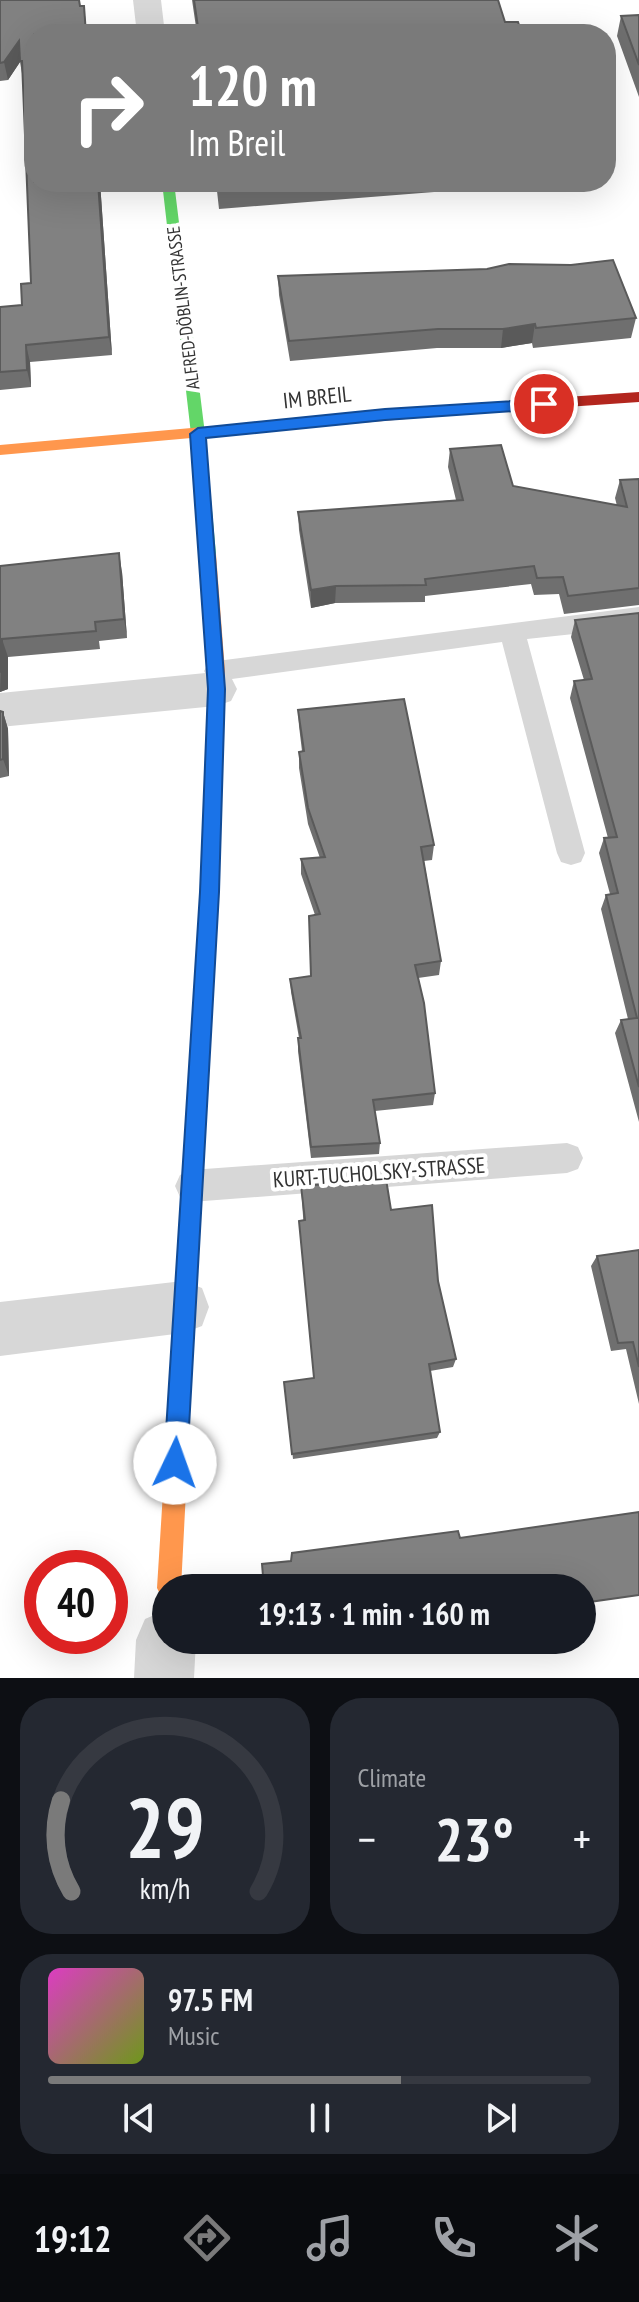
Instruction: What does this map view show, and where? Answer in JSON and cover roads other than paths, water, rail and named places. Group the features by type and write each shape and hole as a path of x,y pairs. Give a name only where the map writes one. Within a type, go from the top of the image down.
{"street":[{"path":"147,0 150,24"},
{"name":"ALFRED-DÖBLIN-STRASSE","path":"169,192 198,434"},
{"name":"IM BREIL","path":"0,450 198,434 385,414 639,397"},
{"path":"170,1574 209,892 216,680 198,434"},
{"path":"0,710 216,680"},
{"path":"0,1329 183,1307"},
{"path":"164,1678 165,1654"}],"lane":[{"path":"216,680 512,631 639,617"},
{"path":"512,631 571,853"},
{"name":"KURT-TUCHOLSKY-STRASSE","path":"191,1186 567,1158"}]}
